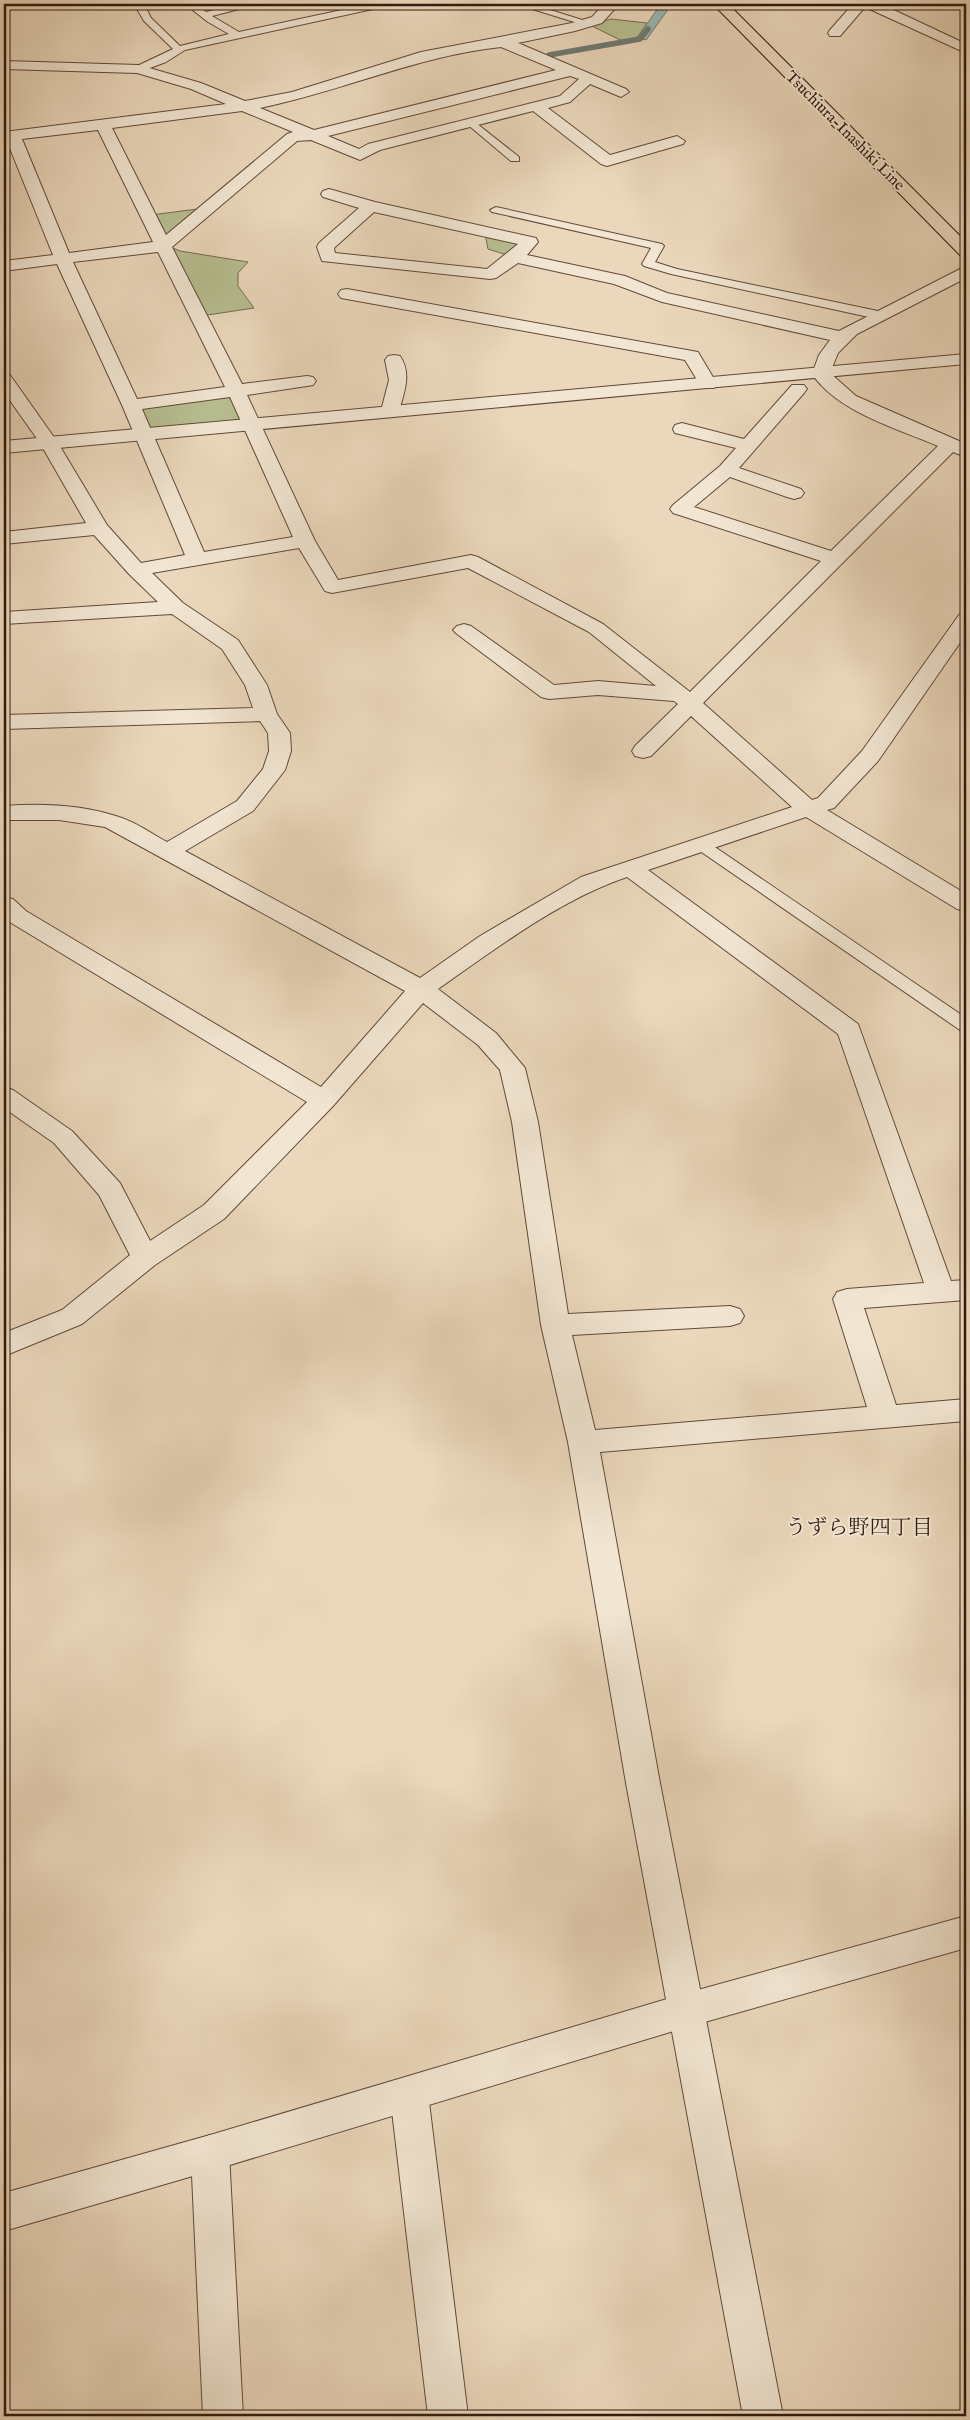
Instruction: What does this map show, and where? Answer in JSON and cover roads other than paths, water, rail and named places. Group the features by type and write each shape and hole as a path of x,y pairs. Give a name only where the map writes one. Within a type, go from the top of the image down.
{"main road":[{"path":"720,4 966,251"}],"street":[{"path":"197,559 145,442 131,405 8,137 245,106 295,96 421,56 466,46 503,42 587,24 597,20 612,4"},
{"path":"835,33 860,4"},
{"path":"870,4 966,49"},
{"path":"886,10 908,4"},
{"path":"503,42 621,92"},
{"path":"4,65 55,68 139,68 155,75 196,86 360,156 374,147 565,99 589,78"},
{"path":"4,266 163,246 293,137 314,135 570,71"},
{"path":"536,106 607,161 677,142"},
{"path":"103,126 256,431 305,541 332,587 471,562 596,628 685,699 808,809 966,904"},
{"path":"329,194 372,206 530,242 515,257 490,274 328,257 326,248 372,206"},
{"path":"515,257 619,280 662,296 842,337"},
{"path":"643,751 685,699 958,447 849,400 826,380 822,362 842,337 878,315 966,271"},
{"path":"347,294 692,356 708,384"},
{"path":"4,447 54,450 256,431 798,389 826,380 966,359"},
{"path":"390,411 398,380 394,360"},
{"path":"256,431 390,411 708,384 966,374"},
{"path":"4,380 54,450 99,528 136,570 176,607 230,645 256,685 266,714 279,733 280,751 274,770 245,806 169,851"},
{"path":"131,405 307,381"},
{"path":"798,389 727,470 680,509 835,559"},
{"path":"682,429 750,446"},
{"path":"4,462 54,450"},
{"path":"727,470 794,492"},
{"path":"4,538 99,528"},
{"path":"136,570 305,541"},
{"path":"4,618 176,607"},
{"path":"4,1345 72,1317 145,1258 214,1212 324,1100 421,989 489,942 589,882 703,846 826,803 870,756 966,619"},
{"path":"464,630 549,692 598,688 685,699"},
{"path":"4,722 266,714"},
{"path":"4,813 47,811 84,815 113,822 421,989 488,1039 512,1068 525,1122 555,1325 583,1442 643,1783 762,2416"},
{"path":"630,868 849,1030 954,1291 848,1299 885,1416"},
{"path":"4,904 17,916 324,1100"},
{"path":"4,1096 64,1137 110,1190 145,1258"},
{"path":"555,1325 730,1316"},
{"path":"583,1442 966,1410"},
{"path":"4,2212 210,2153 686,2010 966,1932"},
{"path":"409,2094 448,2416"},
{"path":"210,2153 223,2416"}],"lane":[{"path":"139,4 147,19 179,50"},
{"path":"190,4 238,35"},
{"path":"205,15 248,4"},
{"path":"139,68 162,60 179,50 238,35 382,4"},
{"path":"521,4 587,24"},
{"path":"471,122 515,159"},
{"path":"496,210 658,246 648,264 675,272 878,315"},
{"path":"703,846 966,1026"}],"water":[{"path":"661,4 672,4 646,40 637,38"}],"waterway":[{"path":"549,55 640,39 648,29"}],"district":[{"name":"うずら野四丁目","path":"859,1527"}]}
